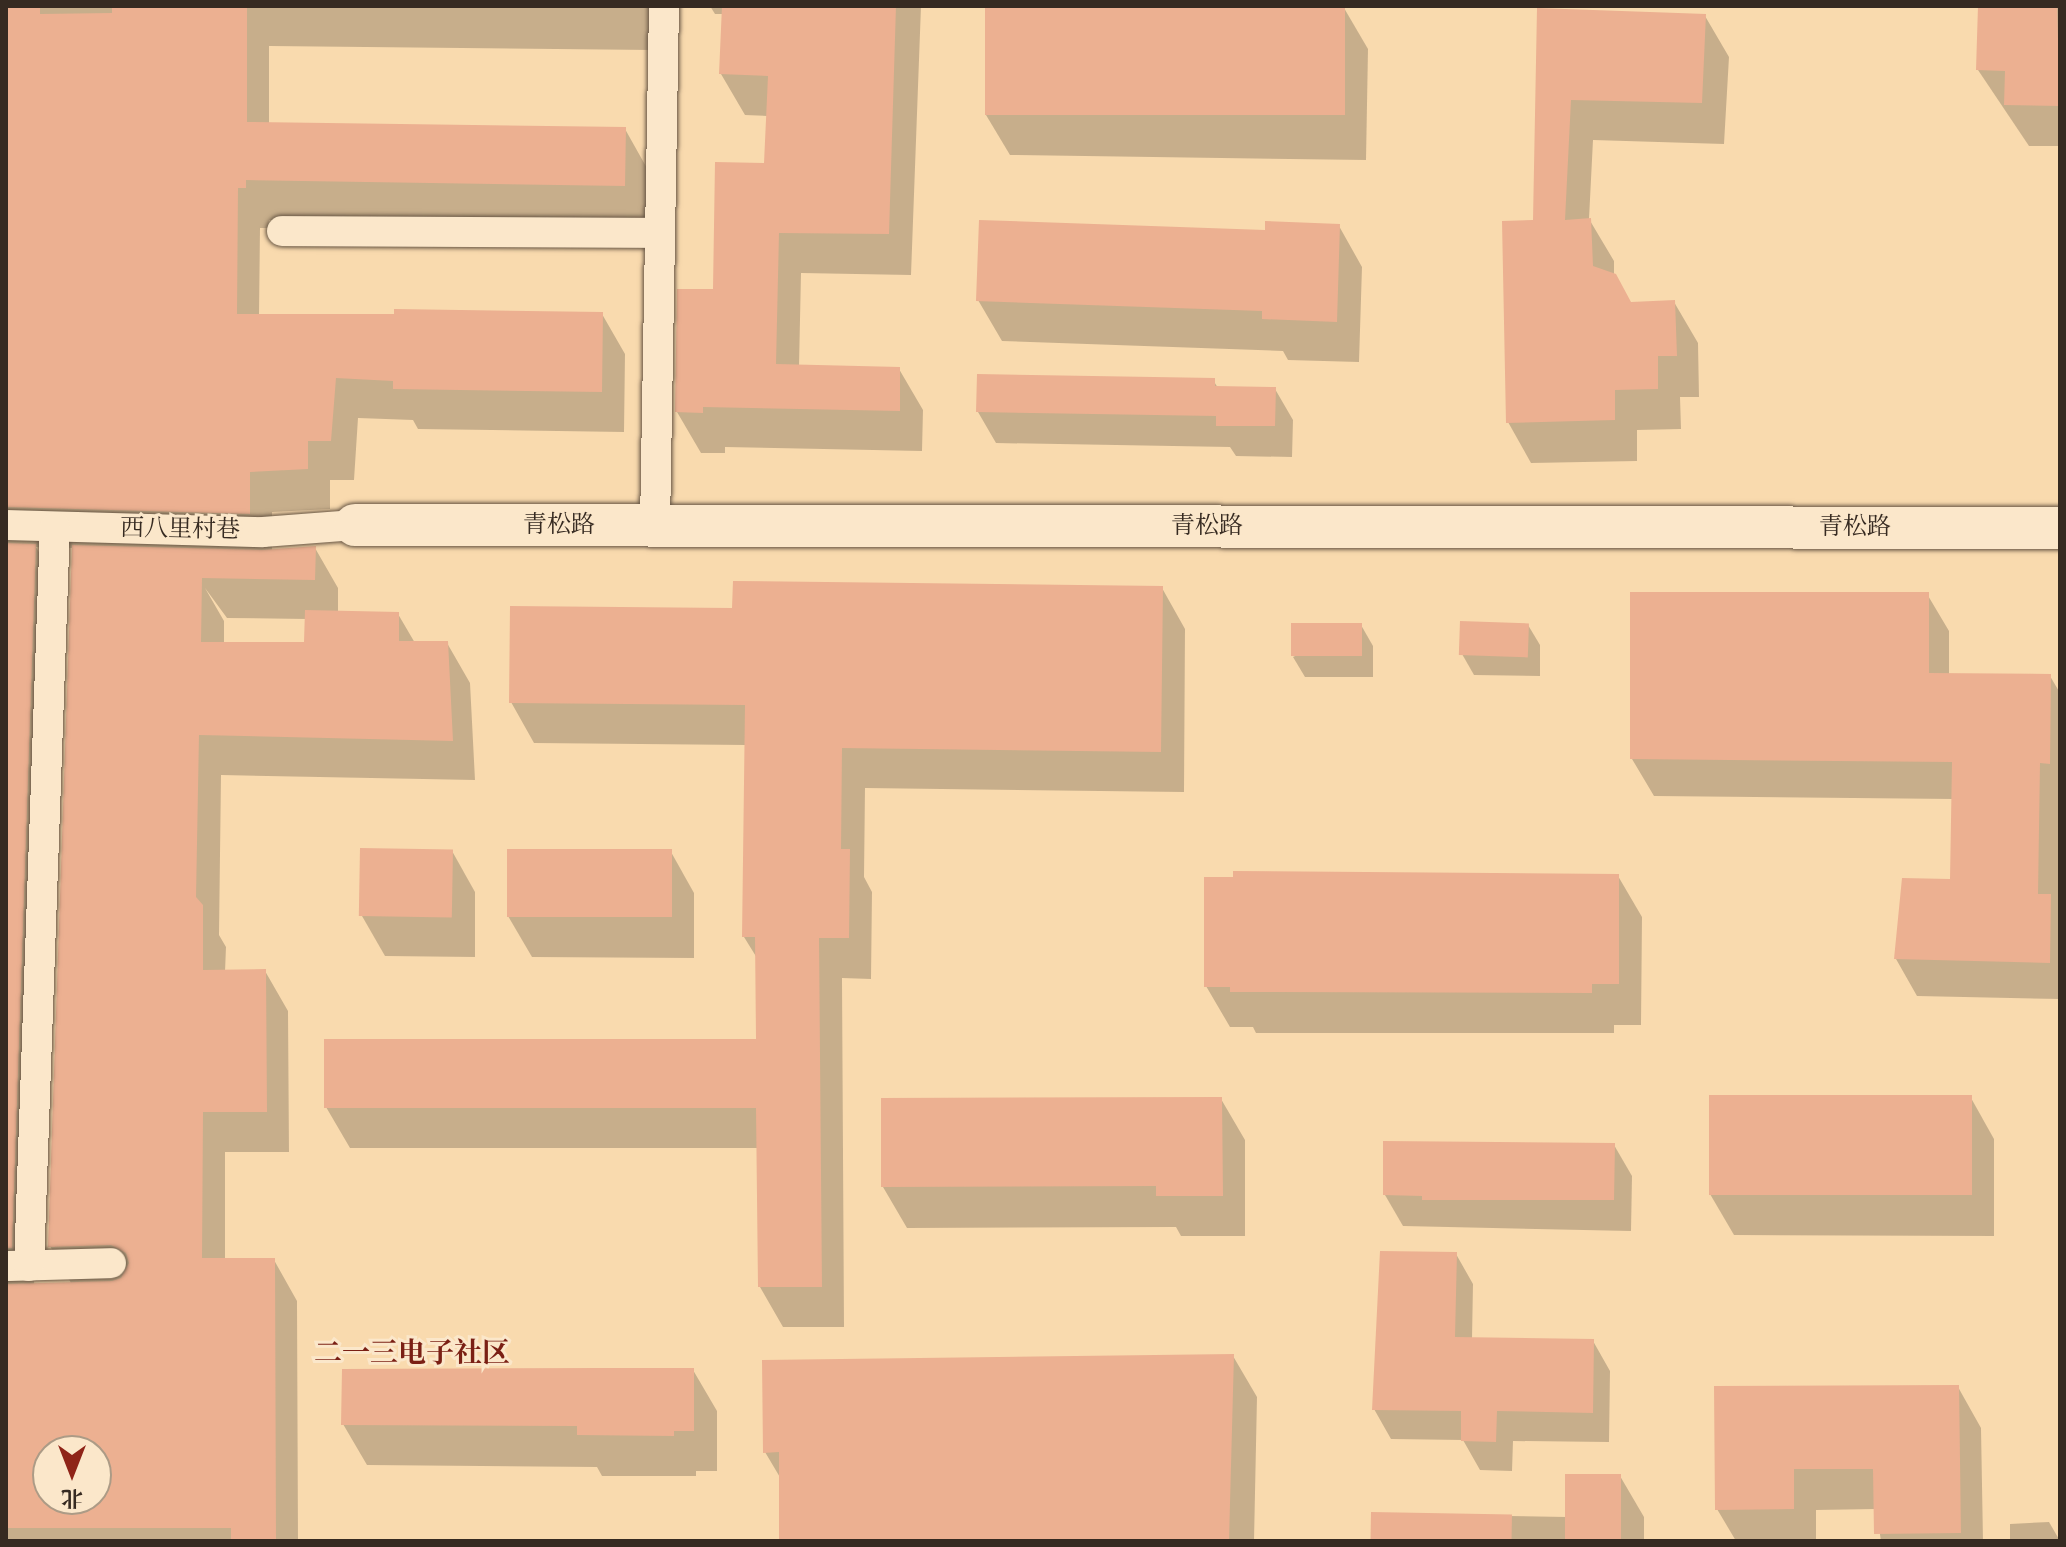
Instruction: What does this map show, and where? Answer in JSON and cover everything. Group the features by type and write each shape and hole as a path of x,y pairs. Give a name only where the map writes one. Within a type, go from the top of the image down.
{"street":[{"path":"655,526 664,6"},
{"path":"282,231 660,233"},
{"name":"西八里村巷","path":"6,525 263,532 355,525"},
{"name":"青松路","path":"355,525 2060,528"},
{"path":"55,527 17,1266 111,1263"}],"building":[{"path":"8,6 40,6 40,14 112,13 112,6 247,6 247,122 626,127 625,186 246,180 246,188 238,188 237,314 394,314 394,309 603,312 602,392 393,389 393,381 336,378 331,441 308,441 308,469 250,472 250,514 6,507"},
{"path":"722,6 896,6 889,234 779,233 776,364 900,367 900,411 703,407 703,413 675,412 677,289 713,289 715,162 764,163 768,76 719,74"},
{"path":"985,6 1345,6 1345,115 985,115"},
{"path":"1978,6 2057,6 2060,106 2004,105 2005,71 1976,70"},
{"path":"1537,8 1706,14 1702,103 1571,100 1565,220 1591,218 1593,266 1616,274 1631,302 1675,300 1677,356 1658,356 1658,389 1615,390 1615,420 1506,423 1502,221 1533,220"},
{"path":"979,220 1265,230 1265,221 1340,224 1337,322 1262,319 1262,311 976,301"},
{"path":"977,374 1215,378 1215,386 1276,387 1275,426 1216,426 1216,416 976,412"},
{"path":"6,543 36,544 12,1248 6,1248"},
{"path":"72,545 262,550 316,546 315,580 202,578 201,642 304,642 305,610 399,612 399,641 448,641 453,741 199,735 196,897 203,905 203,970 266,969 267,1112 203,1112 202,1258 275,1258 276,1541 231,1541 231,1528 6,1528 6,1284 112,1281 121,1278 129,1263 126,1253 111,1245 48,1247"},
{"path":"733,581 1163,586 1161,752 842,748 841,849 850,849 849,938 819,938 822,1287 758,1287 756,1108 324,1108 324,1039 756,1039 755,937 742,937 745,705 509,703 510,606 732,608"},
{"path":"1630,592 1929,592 1929,673 2051,674 2050,764 2040,763 2038,894 2051,894 2050,963 1894,959 1902,878 1950,879 1952,762 1630,759"},
{"path":"1460,621 1529,623 1528,657 1459,655"},
{"path":"1291,623 1362,623 1362,656 1291,656"},
{"path":"360,848 453,850 452,918 359,916"},
{"path":"507,849 672,849 672,917 507,917"},
{"path":"1233,871 1619,874 1619,984 1592,984 1592,993 1230,992 1230,987 1204,987 1204,877 1233,877"},
{"path":"1709,1095 1972,1095 1972,1195 1709,1195"},
{"path":"1222,1097 1223,1196 1156,1196 1156,1186 881,1187 881,1098"},
{"path":"1383,1141 1615,1143 1614,1200 1422,1200 1422,1196 1383,1195"},
{"path":"1380,1251 1457,1252 1455,1337 1594,1339 1593,1413 1497,1411 1496,1442 1461,1441 1461,1411 1372,1410"},
{"path":"1234,1354 1229,1541 779,1541 779,1452 763,1453 762,1360"},
{"path":"694,1368 694,1431 674,1431 674,1436 577,1435 577,1426 341,1425 342,1369"},
{"path":"1959,1385 1961,1533 1874,1534 1873,1469 1794,1469 1794,1509 1715,1510 1714,1386"},
{"path":"1565,1474 1621,1474 1621,1541 1565,1541"},
{"path":"1371,1512 1512,1514 1512,1541 1370,1541"}],"district":[{"name":"二一三电子社区","path":"412,1354"}]}
